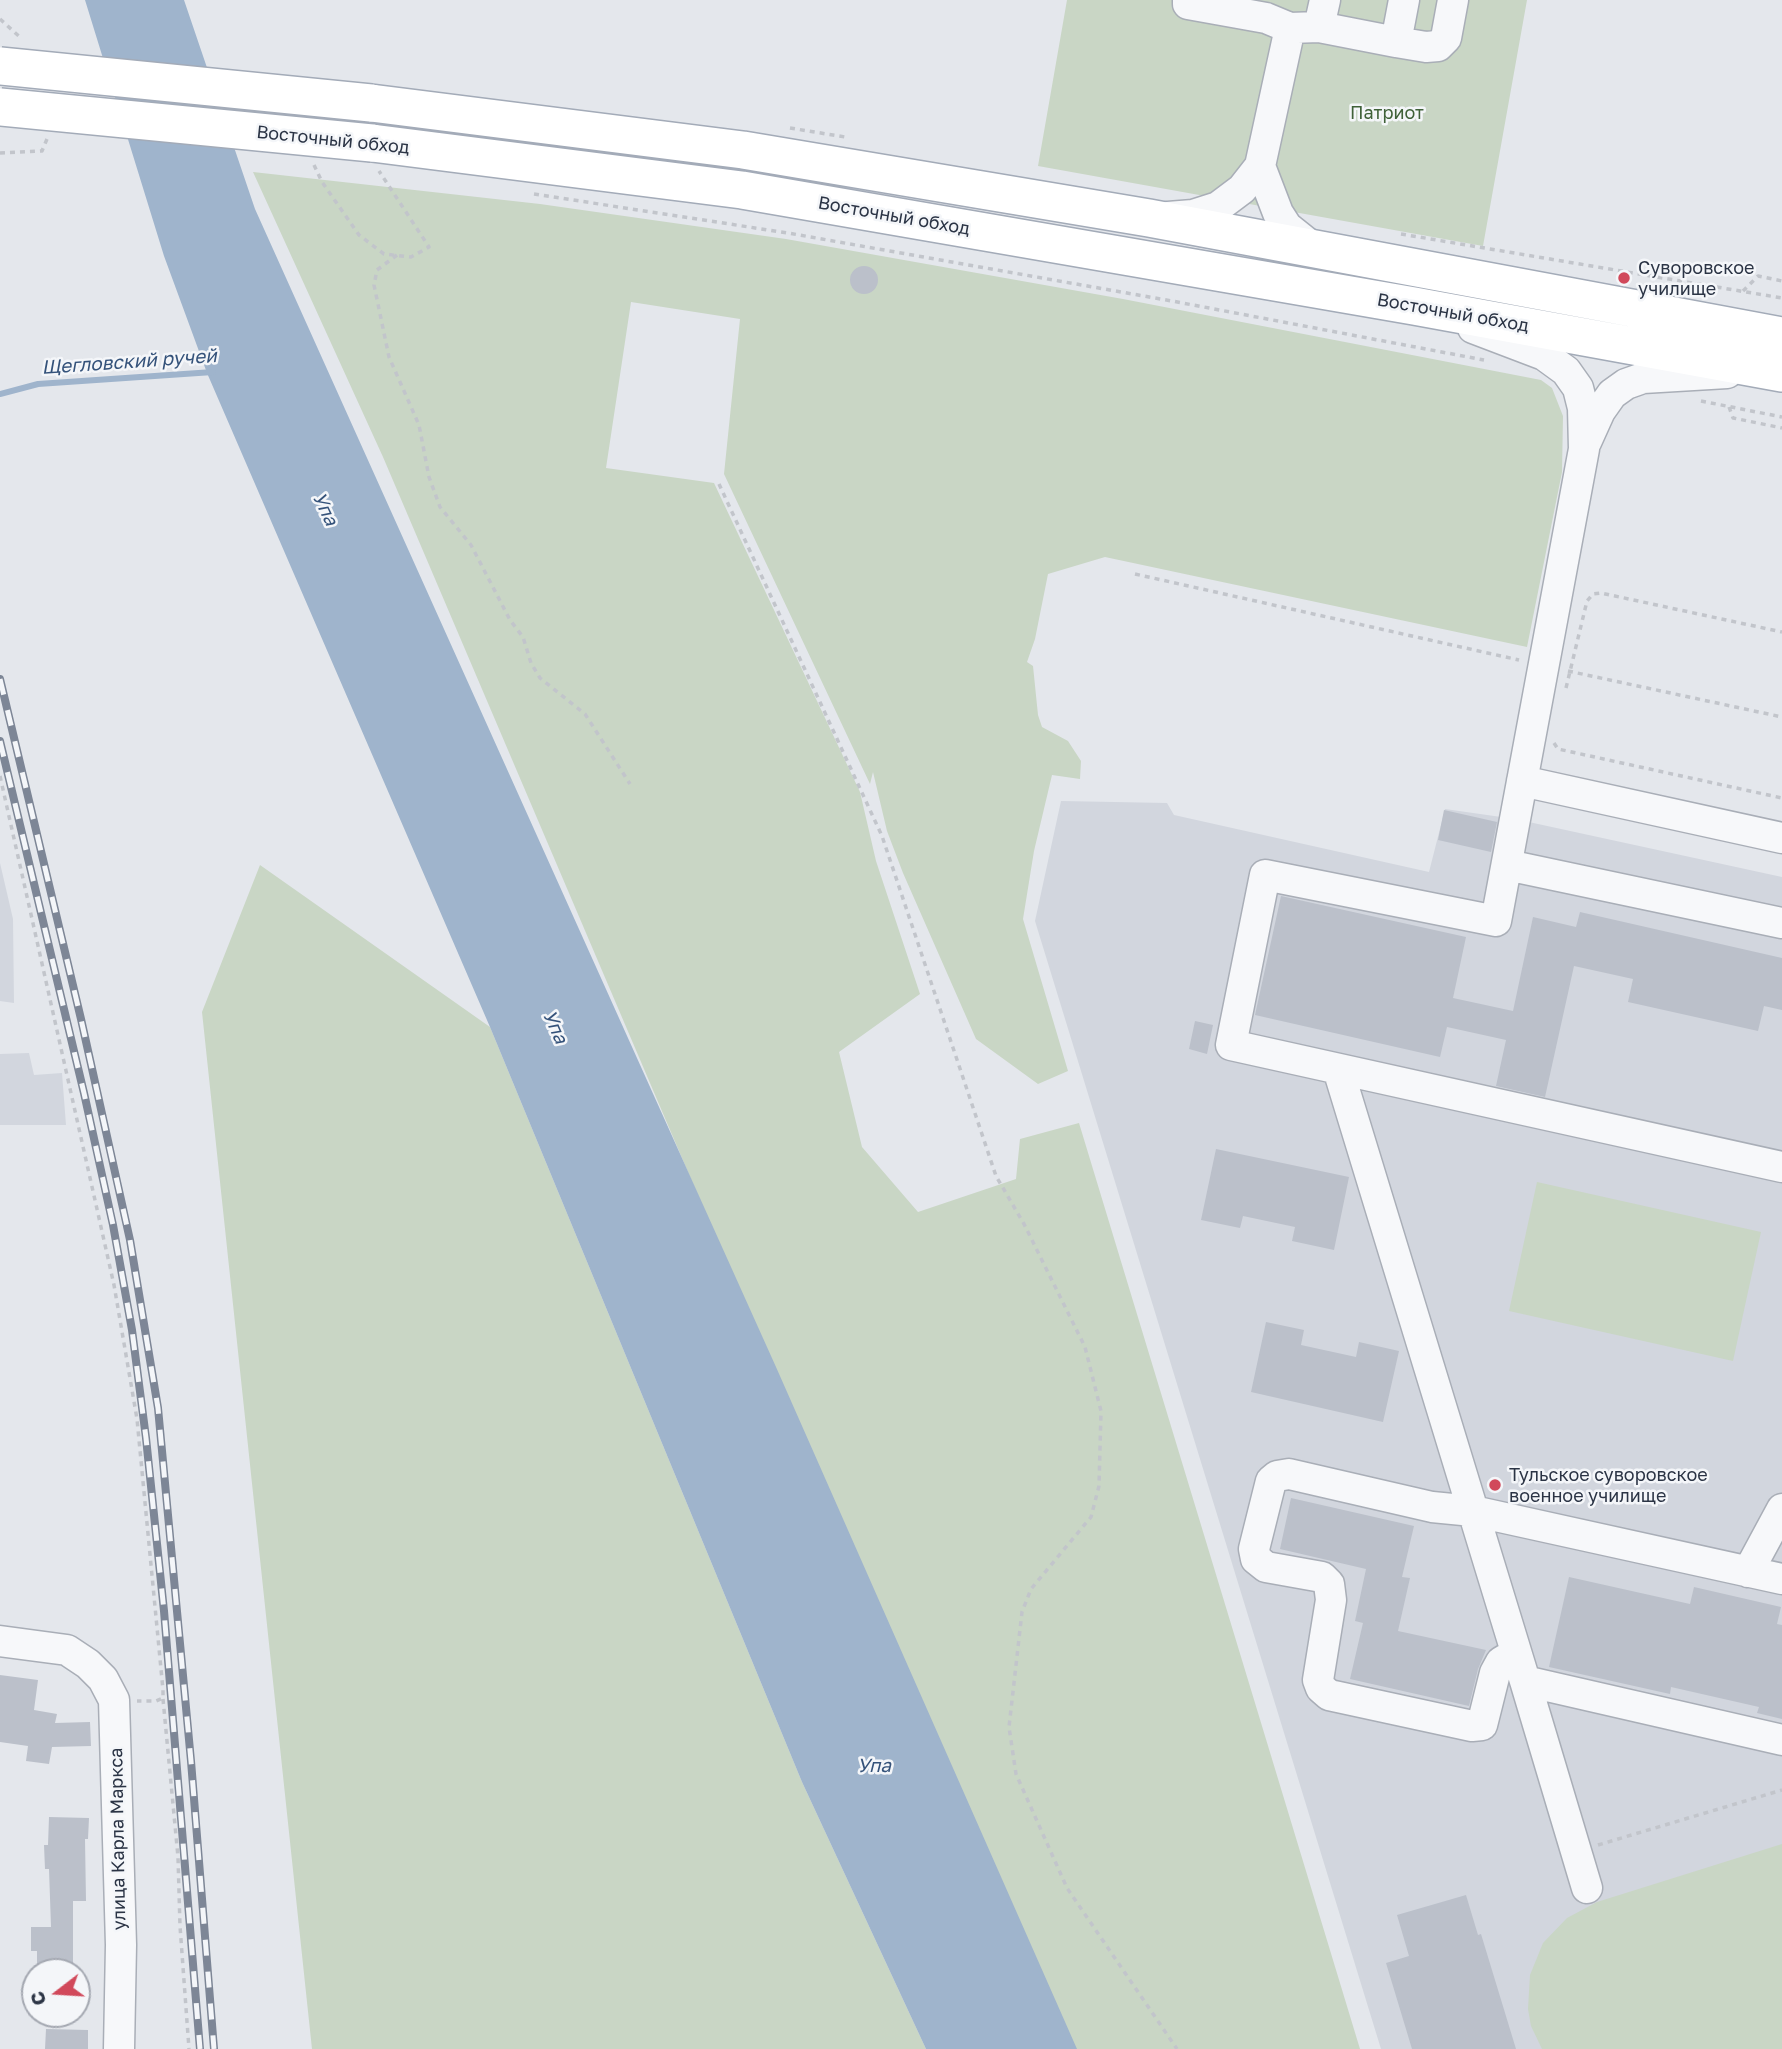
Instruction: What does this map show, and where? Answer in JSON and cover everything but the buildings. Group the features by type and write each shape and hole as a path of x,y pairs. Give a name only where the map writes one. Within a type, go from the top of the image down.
{"main road":[{"name":"Восточный обход","path":"0,66 371,103 743,150 1312,247 1782,336"},
{"name":"Восточный обход","path":"0,107 373,153 742,190 1414,306 1777,372"}],"street":[{"path":"1396,42 1404,0"},
{"path":"1180,1 1294,15 1396,42 1426,47 1438,46 1446,37 1453,0"},
{"name":"Восточный обход","path":"1149,218 1193,215 1218,207 1242,189 1260,166 1294,15"},
{"name":"Восточный обход","path":"1260,166 1278,213 1287,227 1312,247"},
{"path":"1414,306 1544,355 1566,370 1578,388 1583,408 1584,449 1557,669 1522,781 1496,921 1265,875 1231,1045 1782,1167"},
{"path":"1584,449 1600,411 1612,394 1626,384 1643,378 1663,376 1777,372"},
{"path":"1522,781 1782,838"},
{"path":"1507,865 1782,923"},
{"path":"1338,1069 1587,1888"},
{"path":"1516,1653 1501,1662 1495,1673 1482,1725 1472,1726 1329,1695 1321,1688 1318,1680 1331,1600 1329,1584 1322,1577 1266,1567 1256,1559 1254,1549 1271,1481 1277,1476 1289,1474 1432,1507 1473,1511 1782,1579"},
{"path":"1748,1572 1782,1509"},
{"path":"0,1641 67,1650 88,1664 103,1679 114,1700"},
{"path":"1525,1681 1782,1740"},
{"name":"улица Карла Маркса","path":"114,1700 121,1945 119,2049"}],"path":[{"path":"0,153 42,151"},
{"path":"314,165 322,183 359,236 384,254 411,257 429,247 373,153"},
{"path":"525,192 802,235 1172,300 1483,360"},
{"path":"1390,233 1782,298"},
{"path":"397,256 377,270 374,285 390,357 419,425 429,477 440,507 471,545 510,620 523,637 531,663 540,678 585,714 631,784"},
{"path":"1743,291 1758,276 1782,281"},
{"path":"1689,398 1782,417"},
{"path":"1729,407 1733,418 1782,428"},
{"path":"719,484 882,836 996,1176 1024,1224 1085,1347 1101,1411 1100,1486 1091,1517 1031,1589 1022,1612 1009,1727 1016,1774 1067,1888 1177,2049"},
{"path":"1135,574 1782,717"},
{"path":"1565,694 1557,669 1587,601 1593,594 1601,593 1782,632"},
{"path":"1554,740 1558,749 1782,798"},
{"path":"0,776 116,1298 137,1419 178,1857 189,2049"},
{"path":"114,1700 152,1702 163,1698"},
{"path":"1576,1852 1782,1790"}],"shaded area":[{"name":"Тульское суворовское военное училище","path":"1061,801 1167,803 1174,815 1429,872 1445,809 1515,819 1782,877 1782,2049 1381,2049 1035,921"},
{"path":"0,863 13,919 14,1003 0,1001"},
{"path":"29,1053 34,1075 62,1073 66,1125 0,1125 0,1054"}],"green space":[{"name":"Патриот","path":"1067,0 1527,0 1483,246 1038,166"},
{"path":"253,172 540,204 786,239 1123,299 1541,380 1552,388 1563,416 1562,472 1527,647 1105,557 1048,574 1035,639 1027,662 1033,666 1038,715 1042,727 1068,741 1081,761 1080,779 1052,775 1034,851 1023,919 1068,1071 1038,1084 976,1039 903,873 887,831 873,772 870,784 724,474 740,319 631,302 606,468 714,483 860,792 876,861 920,994 839,1052 862,1147 918,1212 1016,1179 1020,1139 1079,1123 1360,2049 1062,2049 383,457"},
{"path":"260,865 490,1027 802,1782 926,2049 312,2049 202,1012"},
{"path":"1537,1182 1761,1232 1733,1361 1509,1311"},
{"path":"1782,1844 1782,2049 1542,2049 1531,2026 1528,2009 1530,1975 1543,1943 1567,1918 1597,1902"}],"water":[{"name":"Упа","path":"85,0 184,0 255,209 776,1367 1077,2049 926,2049 802,1782 490,1027 207,373 164,256"}],"waterway":[{"name":"Щегловский ручей","path":"0,394 38,384 213,372"}],"railway":[{"path":"0,679 81,1019 130,1240 158,1408 191,1761 214,2049"},
{"path":"0,741 84,1093 113,1225 132,1330 164,1611 200,2049"}],"place":[{"name":"Суворовское училище","path":"1624,278"},
{"name":"Тульское суворовское военное училище","path":"1495,1485"}]}
